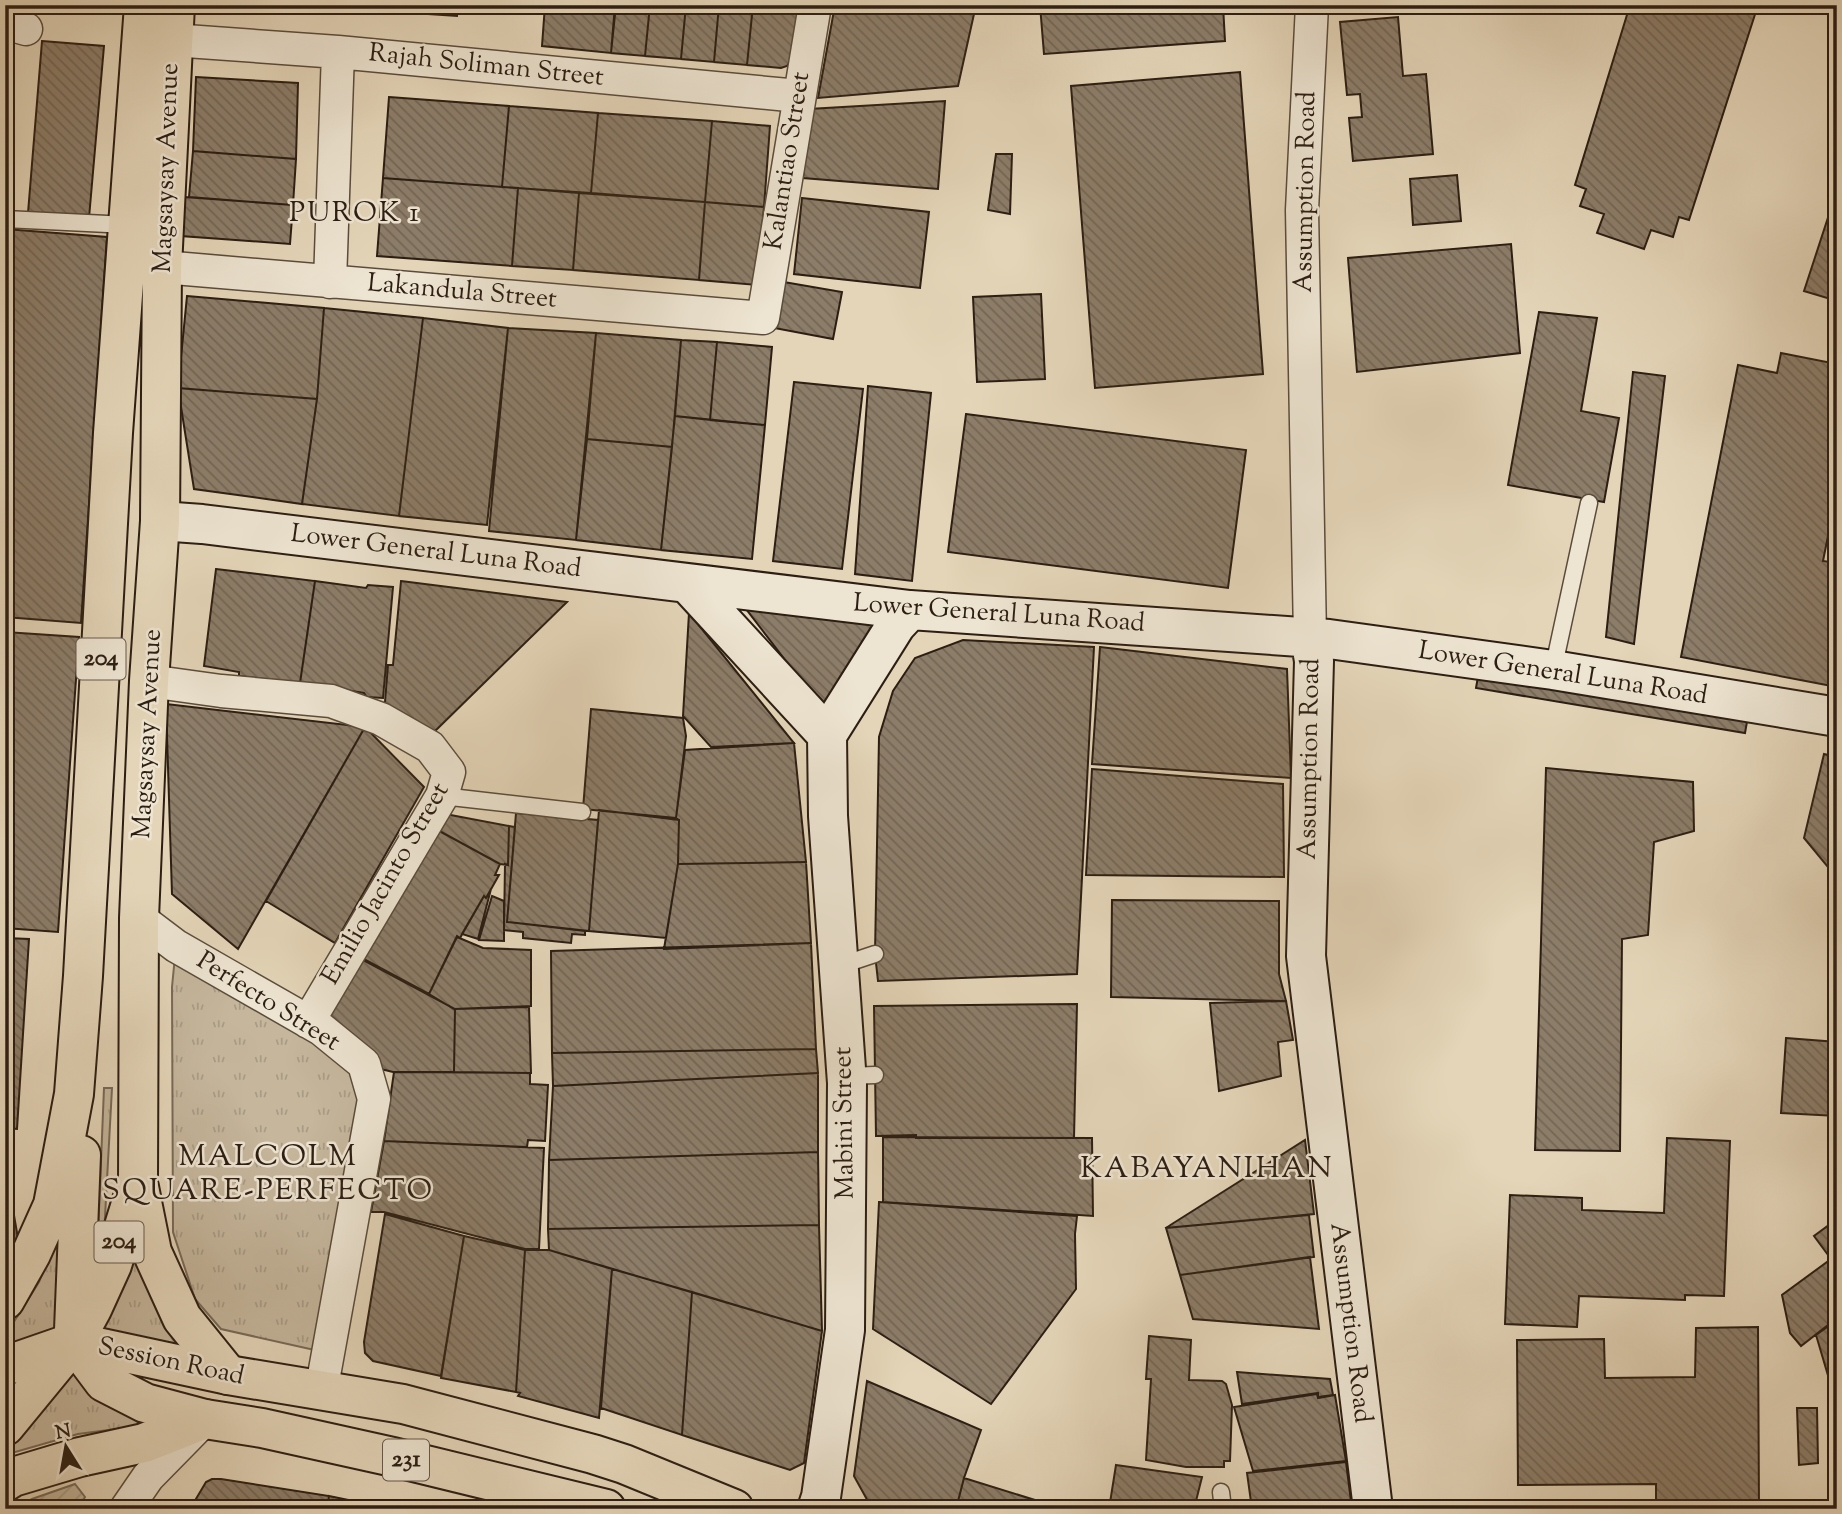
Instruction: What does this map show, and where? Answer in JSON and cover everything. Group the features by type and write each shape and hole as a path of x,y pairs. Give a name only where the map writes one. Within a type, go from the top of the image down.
{"main road":[{"name":"Magsaysay Avenue","path":"5,1300 32,1254 53,1205 74,1094 113,433 144,5"},
{"name":"Magsaysay Avenue","path":"5,1426 74,1342 112,1265 138,1181 139,918 149,681 160,521 162,267 174,23"},
{"path":"5,1366 74,1342 82,1163 74,1094"},
{"path":"138,1181 152,1252 182,1318 228,1375"},
{"name":"Session Road","path":"74,1342 228,1375 402,1404 593,1454 734,1509"},
{"name":"Session Road","path":"74,1342 104,1382 145,1403 205,1419 262,1428 380,1454 606,1509"},
{"path":"5,1482 13,1477 80,1457 144,1443 205,1419"}],"street":[{"name":"Kalantiao Street","path":"762,318 815,5"},
{"name":"Assumption Road","path":"1312,5 1302,210 1320,638 1314,662 1306,956 1373,1509"},
{"name":"Rajah Soliman Street","path":"174,23 338,52 799,96"},
{"path":"330,282 338,52"},
{"name":"Lakandula Street","path":"162,267 762,318"},
{"name":"Lower General Luna Road","path":"160,521 910,610 1320,638 1553,670 1837,717"},
{"path":"688,584 827,736 896,625 910,610"},
{"name":"Emilio Jacinto Street","path":"149,681 331,701 381,719 430,747 449,772 442,796 308,1022"},
{"name":"Mabini Street","path":"817,1509 845,1330 861,1076 839,967 828,816 827,736"},
{"name":"Perfecto Street","path":"139,918 176,946 321,1029 363,1065 374,1099 321,1392"},
{"path":"126,1509 148,1477 205,1419"}],"lane":[{"path":"5,219 128,225"},
{"path":"1553,670 1589,503"},
{"path":"442,796 582,812"},
{"path":"839,967 875,954"},
{"path":"1221,1492 1223,1509"}],"green space":[{"path":"176,946 364,1064 328,1353 221,1329 195,1299 173,1232 172,987"},
{"path":"104,1088 112,1088 104,1235 98,1235"},
{"path":"65,1218 63,1321 51,1337 5,1349 5,1336 39,1282"},
{"path":"136,1239 185,1352 99,1334 129,1275"},
{"path":"72,1372 76,1372 105,1401 137,1421 139,1426 78,1434 5,1455 5,1448"},
{"path":"75,1484 85,1497 77,1509 15,1509 32,1499"}],"building":[{"path":"41,5 113,5 113,11"},
{"path":"291,5 458,5 457,16"},
{"path":"545,5 615,5 611,53 542,46"},
{"path":"616,5 650,5 645,56 611,53"},
{"path":"650,5 686,5 681,59 645,56"},
{"path":"686,5 719,5 714,62 681,59"},
{"path":"719,5 753,5 747,65 714,62"},
{"path":"753,5 799,5 793,59 787,66 781,68 747,65"},
{"path":"835,5 976,5 958,86 818,98"},
{"path":"1040,5 1223,5 1225,41 1044,54"},
{"path":"1630,5 1758,5 1689,220 1679,217 1673,237 1651,230 1644,249 1597,233 1604,214 1580,206 1586,189 1575,185"},
{"path":"1398,17 1403,76 1426,74 1433,154 1353,161 1349,118 1362,117 1360,94 1347,95 1340,22"},
{"path":"42,41 104,46 89,218 28,213"},
{"path":"1240,72 1263,374 1095,388 1071,86"},
{"path":"196,77 298,83 296,159 193,151"},
{"path":"389,97 509,106 502,187 383,178"},
{"path":"945,101 938,189 803,178 809,109"},
{"path":"509,106 598,113 591,193 502,187"},
{"path":"598,113 712,121 705,202 591,193"},
{"path":"712,121 770,126 764,207 705,202"},
{"path":"193,151 296,159 293,205 189,197"},
{"path":"996,154 1012,154 1010,214 988,210"},
{"path":"1457,175 1461,221 1413,225 1410,179"},
{"path":"383,178 518,188 512,266 377,256"},
{"path":"518,188 579,193 573,270 512,266"},
{"path":"1837,190 1837,301 1804,291"},
{"path":"579,193 705,202 699,280 573,270"},
{"path":"184,197 293,205 290,244 181,236"},
{"path":"802,198 929,212 920,288 794,274"},
{"path":"705,202 764,207 757,285 699,280"},
{"path":"5,229 107,237 81,623 5,617"},
{"path":"1511,244 1520,353 1357,372 1348,258"},
{"path":"778,281 842,292 833,339 769,327"},
{"path":"1041,294 1045,379 977,382 973,297"},
{"path":"187,296 324,308 317,399 178,388"},
{"path":"324,308 423,318 399,516 302,504 317,399"},
{"path":"1539,312 1597,318 1581,411 1619,418 1604,502 1508,485"},
{"path":"423,318 508,328 487,525 399,516"},
{"path":"508,328 596,333 576,540 489,531"},
{"path":"596,333 681,340 672,447 587,439"},
{"path":"681,340 717,342 710,420 675,416"},
{"path":"717,342 772,347 765,425 710,420"},
{"path":"1781,353 1837,364 1837,491 1823,561 1837,563 1837,687 1681,657 1738,365 1777,373"},
{"path":"1633,372 1665,376 1634,644 1606,637"},
{"path":"794,382 863,389 842,569 773,561"},
{"path":"868,386 931,393 912,581 855,574"},
{"path":"178,388 317,399 302,504 194,489"},
{"path":"966,414 1246,450 1228,588 948,552"},
{"path":"675,416 765,425 752,559 661,550"},
{"path":"587,439 672,447 661,550 576,540"},
{"path":"216,569 315,581 300,683 239,676 239,672 204,666"},
{"path":"315,581 366,588 368,585 393,587 383,698 300,683"},
{"path":"401,581 567,602 434,732 384,714 388,665 393,665"},
{"path":"746,609 881,624 825,712"},
{"path":"689,613 794,743 711,747 683,716"},
{"path":"5,632 79,637 58,932 5,928"},
{"path":"963,640 1094,647 1077,974 878,981 875,954 879,737 893,691 915,658"},
{"path":"1100,647 1287,669 1291,778 1092,764"},
{"path":"1479,671 1748,716 1745,733 1476,688"},
{"path":"166,704 365,727 238,949 172,894"},
{"path":"591,709 683,718 686,736 676,818 583,809"},
{"path":"365,727 424,787 335,943 266,901"},
{"path":"794,743 806,862 678,864 679,820 676,818 685,750"},
{"path":"1824,754 1837,757 1837,878 1804,838"},
{"path":"1546,768 1693,782 1694,831 1654,842 1648,935 1622,939 1620,1151 1535,1150"},
{"path":"1092,769 1283,784 1284,877 1086,875"},
{"path":"599,810 679,820 678,864 666,938 589,931"},
{"path":"440,813 509,826 508,865 500,864 432,827"},
{"path":"516,813 598,820 589,931 507,922"},
{"path":"509,826 515,827 507,922 585,931 585,935 572,934 571,943 523,938 523,932 504,930 505,864 508,865"},
{"path":"432,827 500,864 495,875 499,875 460,938 457,936 429,994 358,956"},
{"path":"806,862 811,943 664,949 678,864"},
{"path":"491,889 478,939 462,934 484,896 486,898"},
{"path":"492,896 504,901 504,941 479,940"},
{"path":"1112,900 1279,901 1279,974 1286,1001 1111,997"},
{"path":"457,937 483,948 531,950 531,1006 454,1009 429,994"},
{"path":"5,938 29,939 17,1129 5,1128"},
{"path":"811,943 816,1049 552,1053 551,951"},
{"path":"352,954 455,1009 454,1072 393,1072 381,1069 325,1014"},
{"path":"1286,1001 1293,1040 1278,1042 1281,1076 1219,1091 1210,1003"},
{"path":"1077,1004 1074,1138 876,1136 874,1006"},
{"path":"529,1007 531,1073 454,1072 455,1009"},
{"path":"1786,1038 1837,1042 1837,1116 1781,1113"},
{"path":"816,1049 818,1073 553,1086 552,1053"},
{"path":"394,1072 530,1073 530,1084 548,1085 545,1141 528,1140 527,1147 384,1141"},
{"path":"818,1073 818,1152 549,1160 553,1086"},
{"path":"883,1137 1092,1138 1093,1216 883,1202"},
{"path":"1667,1138 1730,1141 1724,1296 1685,1295 1685,1300 1579,1296 1577,1327 1505,1324 1510,1195 1582,1198 1582,1210 1664,1213"},
{"path":"1305,1140 1314,1214 1166,1228 1172,1224"},
{"path":"384,1141 544,1148 539,1249 525,1249 384,1212 371,1212"},
{"path":"818,1152 819,1225 548,1229 549,1160"},
{"path":"5,1189 10,1192 20,1250 5,1274"},
{"path":"879,1202 1077,1216 1076,1289 991,1404 873,1329"},
{"path":"385,1214 464,1236 441,1376 373,1361 365,1353 364,1342"},
{"path":"1309,1215 1314,1257 1180,1275 1166,1228"},
{"path":"1837,1219 1837,1318 1801,1346 1790,1333 1782,1295 1831,1259 1814,1236"},
{"path":"819,1225 822,1331 549,1250 548,1229"},
{"path":"464,1236 525,1250 516,1392 441,1378"},
{"path":"525,1250 549,1250 612,1269 599,1418 518,1396 520,1393 516,1392"},
{"path":"1310,1257 1319,1329 1193,1319 1180,1275"},
{"path":"612,1269 692,1292 682,1435 601,1408"},
{"path":"692,1292 822,1331 804,1463 790,1470 682,1435"},
{"path":"1837,1320 1837,1398 1835,1399 1816,1335"},
{"path":"1758,1327 1759,1509 1656,1509 1656,1484 1518,1485 1517,1340 1604,1339 1605,1378 1695,1377 1696,1328"},
{"path":"1149,1336 1191,1340 1189,1380 1222,1381 1226,1384 1232,1405 1230,1461 1224,1461 1224,1467 1186,1467 1146,1460 1151,1379 1146,1379"},
{"path":"1237,1372 1330,1379 1333,1395 1318,1397 1318,1393 1242,1404"},
{"path":"867,1381 981,1430 956,1509 878,1509 870,1505 854,1476"},
{"path":"1317,1394 1318,1398 1335,1395 1346,1461 1253,1471 1234,1407"},
{"path":"1797,1408 1817,1408 1818,1463 1799,1465"},
{"path":"1346,1462 1352,1509 1252,1509 1247,1473"},
{"path":"1116,1465 1202,1477 1194,1509 1109,1509"},
{"path":"964,1478 1064,1509 956,1509"},
{"path":"212,1479 329,1496 327,1509 190,1509 206,1482"},
{"path":"329,1496 392,1509 327,1509"}],"district":[{"name":"PUROK 1","path":"355,214"},
{"name":"KABAYANIHAN","path":"1207,1169"},
{"name":"MALCOLM SQUARE-PERFECTO","path":"268,1174"}]}
